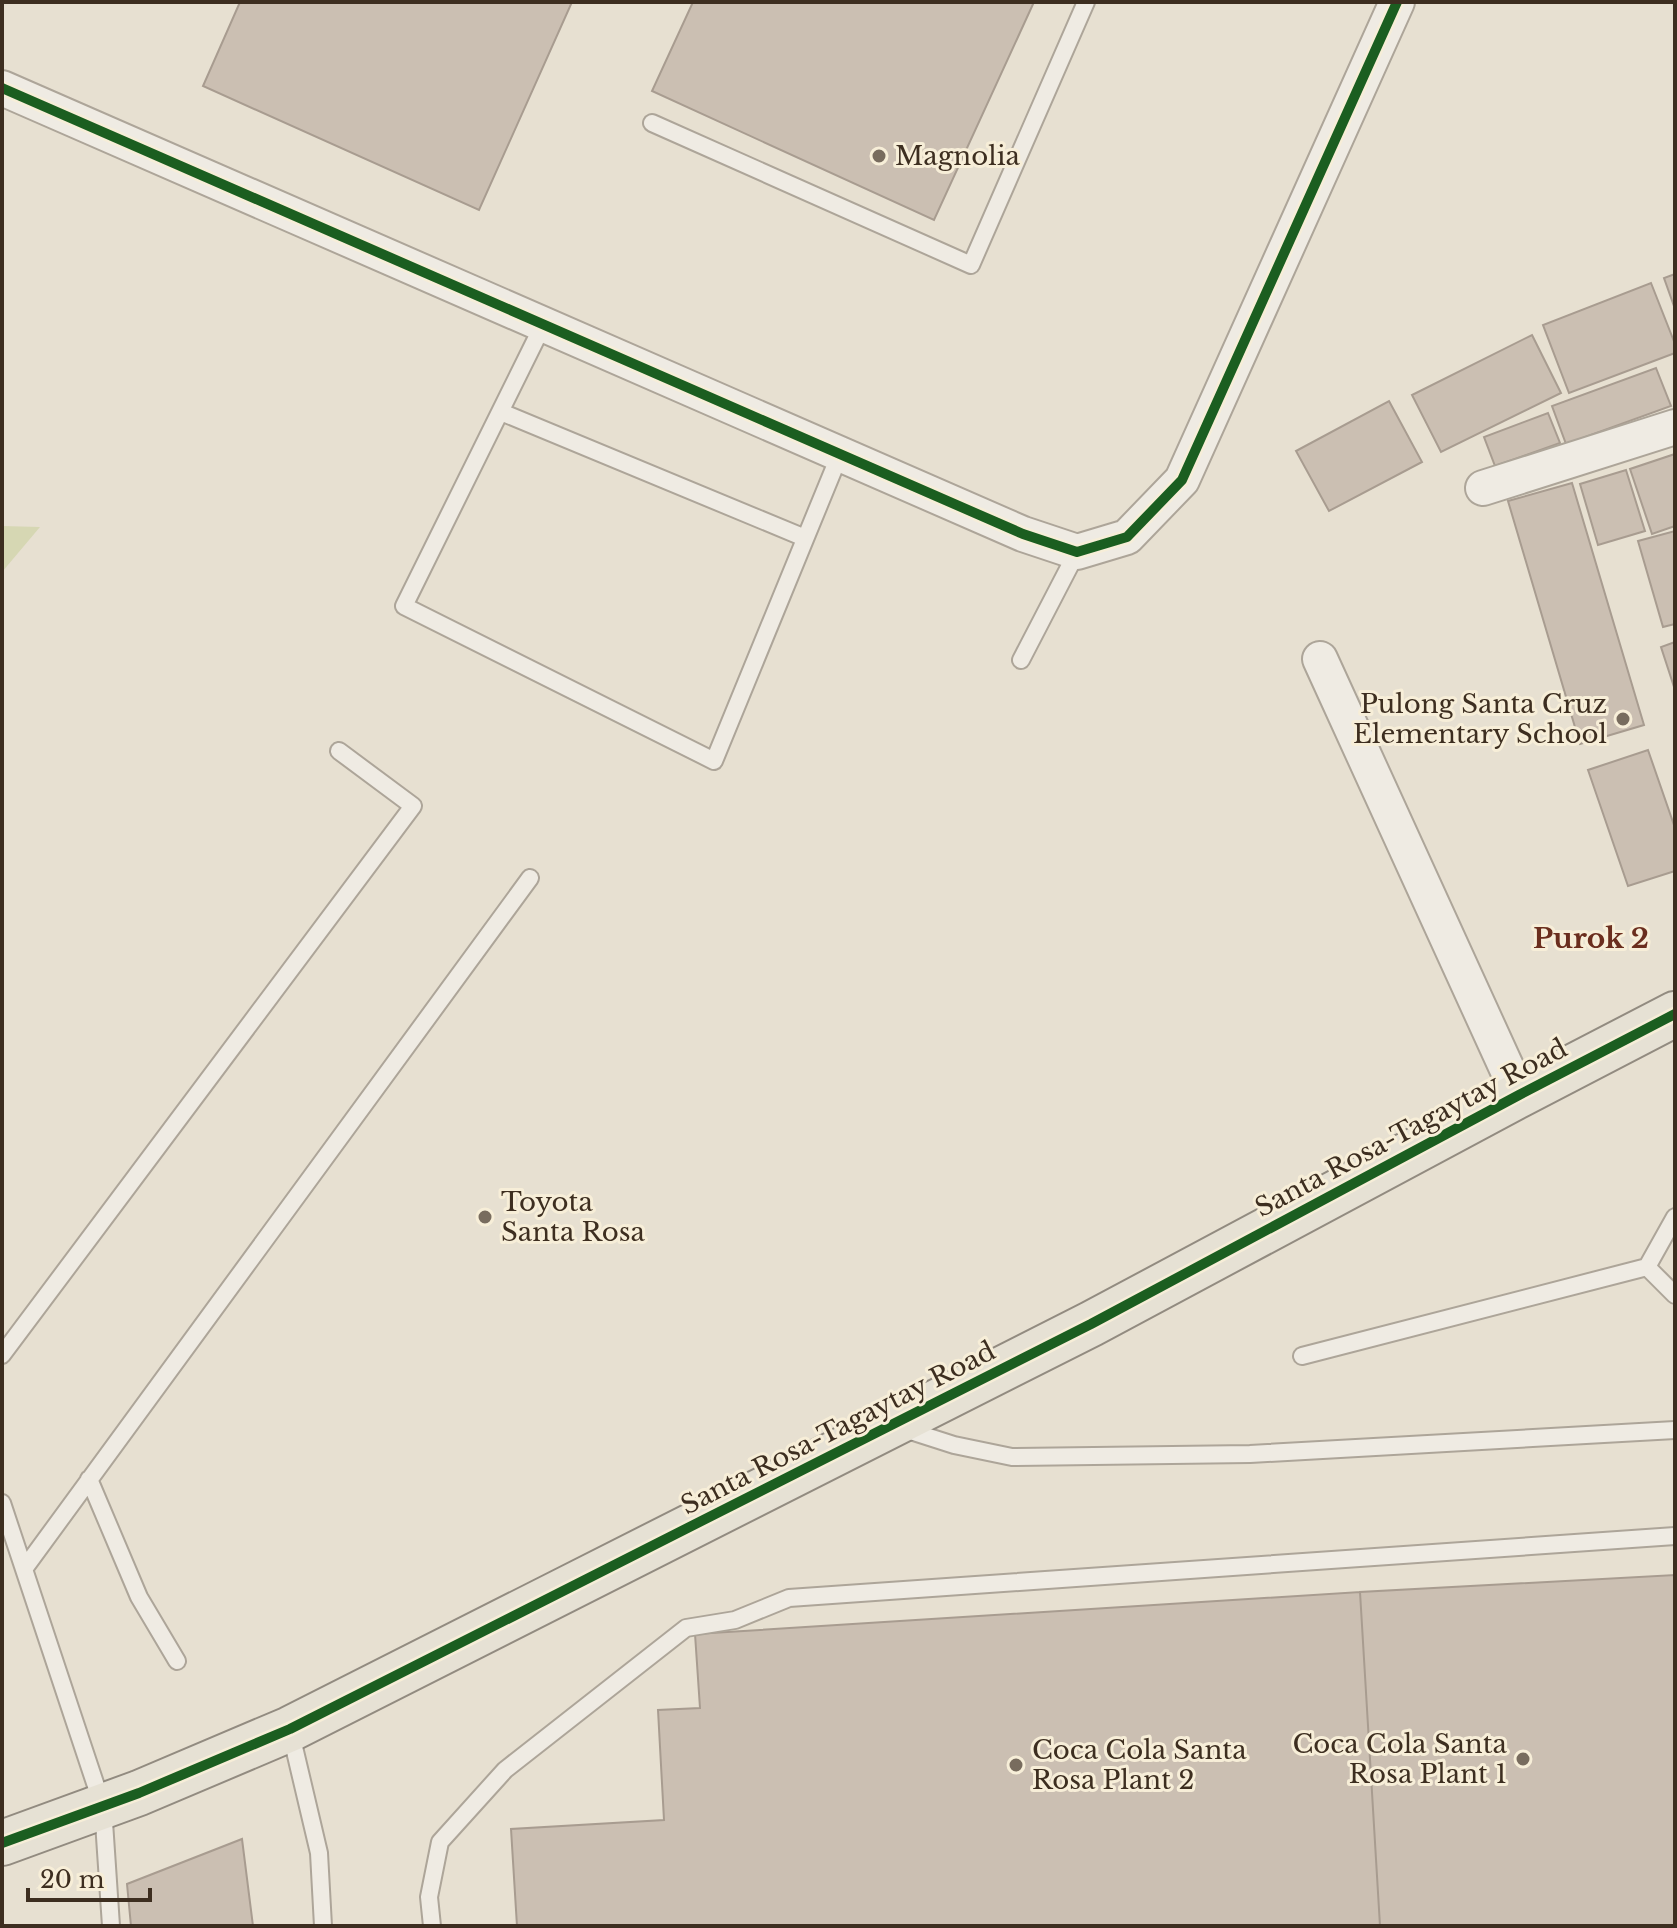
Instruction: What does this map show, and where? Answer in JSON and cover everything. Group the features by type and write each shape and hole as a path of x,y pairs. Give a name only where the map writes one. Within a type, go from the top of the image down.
{"main road":[{"name":"Santa Rosa-Tagaytay Road","path":"2,1843 103,1807 290,1729 1091,1324 1675,1014"}],"street":[{"path":"2,88 1023,534 1077,552 1127,537 1182,480 1397,2"},
{"path":"1483,488 1675,427"},
{"path":"1320,659 1519,1095"}],"lane":[{"path":"652,123 971,265 1086,2"},
{"path":"543,325 404,606 714,761 840,454"},
{"path":"501,412 805,538"},
{"path":"1021,660 1077,552"},
{"path":"2,1355 413,806 339,751"},
{"path":"24,1569 530,878"},
{"path":"1302,1356 1647,1267 1675,1217"},
{"path":"1647,1267 1675,1295"},
{"path":"893,1426 954,1445 1012,1457 1250,1454 1675,1430"},
{"path":"89,1479 139,1597 177,1661"},
{"path":"2,1503 103,1807 111,1926"},
{"path":"432,1926 429,1897 440,1842 505,1770 686,1628 735,1620 789,1598 1675,1536"},
{"path":"290,1729 319,1853 323,1926"}],"green space":[{"path":"2,526 40,527 2,572"}],"building":[{"path":"240,2 572,2 479,210 203,86"},
{"name":"Magnolia","path":"693,2 1034,2 934,220 652,91"},
{"path":"1675,274 1675,309 1664,278"},
{"path":"1651,283 1675,344 1675,353 1569,393 1543,325"},
{"path":"1532,335 1561,393 1441,452 1412,395"},
{"path":"1656,368 1671,406 1566,444 1552,406"},
{"path":"1389,401 1422,462 1329,511 1296,451"},
{"path":"1548,413 1560,443 1495,466 1484,437"},
{"path":"1675,454 1675,526 1652,534 1630,469"},
{"path":"1626,470 1645,531 1598,545 1580,484"},
{"path":"1572,483 1644,725 1580,744 1508,501"},
{"path":"1675,531 1675,624 1663,627 1638,541"},
{"path":"1675,642 1675,690 1661,647"},
{"path":"1648,750 1675,828 1675,871 1628,886 1588,770"},
{"name":"Coca Cola Santa Rosa Plant 1","path":"1675,1575 1675,1926 1380,1926 1360,1592"},
{"name":"Coca Cola Santa Rosa Plant 2","path":"1360,1592 1380,1926 517,1926 511,1829 664,1820 658,1710 700,1708 695,1634"},
{"path":"242,1839 253,1926 131,1926 127,1884"}],"cycle path":[{"path":"2,88 1023,534 1077,552 1127,537 1182,480 1397,2"},
{"path":"2,1843 139,1793 290,1729 1091,1324 1675,1014"}],"place":[{"name":"Magnolia","path":"879,156"},
{"name":"Pulong Santa Cruz Elementary School","path":"1623,719"},
{"name":"Toyota Santa Rosa","path":"485,1217"},
{"name":"Coca Cola Santa Rosa Plant 1","path":"1523,1759"},
{"name":"Coca Cola Santa Rosa Plant 2","path":"1016,1765"}],"district":[{"name":"Purok 2","path":"1591,938"}]}
